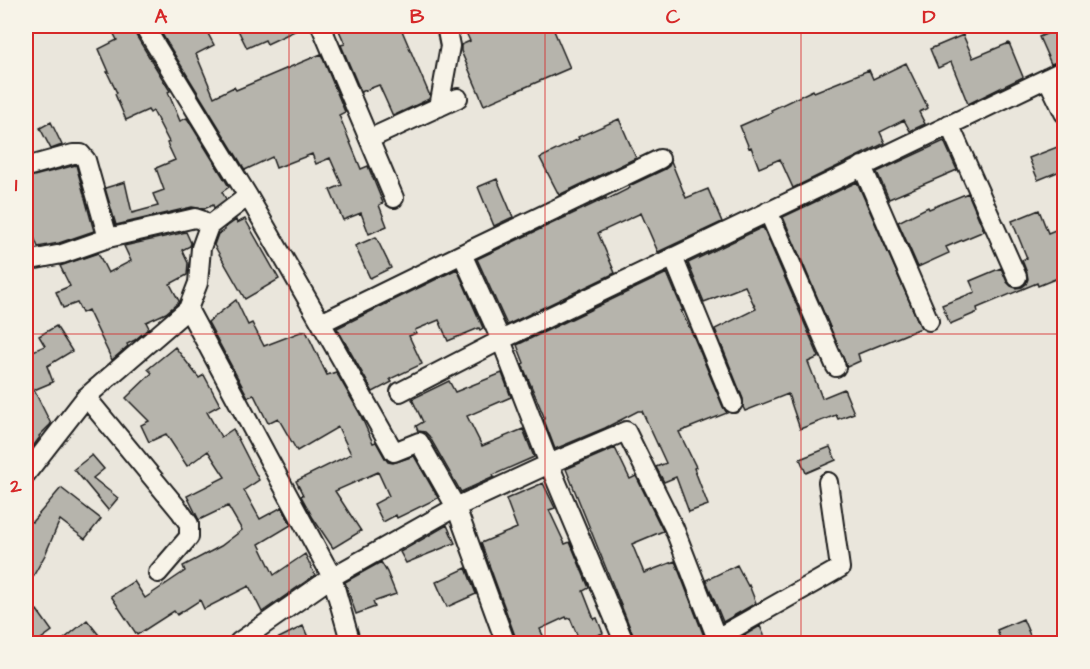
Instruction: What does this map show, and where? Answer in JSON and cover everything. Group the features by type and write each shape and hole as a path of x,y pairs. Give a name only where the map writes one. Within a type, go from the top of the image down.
{"street":[{"path":"144,26 248,196 394,452 419,442 456,507 506,644"},
{"path":"321,26 394,198"},
{"path":"439,107 450,45 446,26"},
{"path":"400,392 673,256 1065,70"},
{"path":"1047,78 1065,113"},
{"path":"369,139 458,98"},
{"path":"949,124 1017,277"},
{"path":"26,167 73,154 81,154 86,160 108,238"},
{"path":"321,323 660,159"},
{"path":"862,166 929,321"},
{"path":"26,474 86,397 188,309 198,283 201,248 209,226 248,196"},
{"path":"768,211 836,367"},
{"path":"26,261 62,254 108,238 195,218 209,226"},
{"path":"462,254 501,340 549,464 625,644"},
{"path":"673,256 732,403"},
{"path":"188,309 332,577 351,644"},
{"path":"86,397 189,524 189,537 158,573"},
{"path":"239,642 332,577 456,507 626,430 674,528 718,641 840,568 828,482"}],"building":[{"path":"110,26 133,26 134,32 170,91 168,92 180,121 187,118 229,187 222,192 226,199 214,208 213,205 204,209 192,207 116,225 105,188 125,182 132,213 158,206 153,194 164,190 156,168 175,160 167,143 169,142 153,111 150,113 148,110 126,120 99,49 117,40"},
{"path":"157,26 196,26 200,33 206,30 214,45 196,54 214,97 234,87 236,90 321,54 345,112 339,115 361,169 368,166 383,203 379,205 387,226 369,234 361,213 343,220 330,190 342,185 330,158 316,164 312,154 276,168 272,157 245,170"},
{"path":"236,26 305,26 267,44 265,40 247,48"},
{"path":"337,26 400,26 430,96 429,99 393,116 379,85 361,92 341,45 345,44"},
{"path":"463,26 552,26 570,68 484,105 461,51 461,45 470,41"},
{"path":"1065,26 1065,59 1051,64 1039,37"},
{"path":"963,35 973,58 1009,43 1023,77 968,104 951,62 938,68 930,49"},
{"path":"906,63 928,108 919,112 925,124 910,131 904,120 880,132 885,143 793,188 780,159 759,168 740,126 813,90 814,92 869,70 873,79"},
{"path":"619,119 636,158 559,195 540,158 579,139 578,137"},
{"path":"51,122 62,145 51,149 40,128"},
{"path":"944,141 957,170 889,199 877,172"},
{"path":"1065,144 1065,169 1038,180 1029,158"},
{"path":"671,161 686,198 708,189 722,222 658,252 641,213 598,233 615,273 507,325 477,259 630,188 629,186 665,169"},
{"path":"76,165 94,231 59,243 38,247 33,235 26,237 26,178"},
{"path":"497,179 513,217 494,226 478,187"},
{"path":"857,182 921,328 858,354 860,361 847,367 783,217"},
{"path":"968,193 984,231 946,247 949,253 918,267 898,222 928,207 929,209"},
{"path":"1039,210 1048,233 1065,226 1065,275 1038,286 1037,283 977,308 978,312 950,324 942,305 975,292 970,281 1001,268 1011,286 1016,288 1026,284 1027,273 1022,260 1027,258 1012,221"},
{"path":"245,219 279,279 245,299 214,245 218,234 225,228 236,220 237,223"},
{"path":"763,227 819,357 808,362 822,398 844,389 854,413 838,419 836,415 800,429 788,394 745,411 743,407 743,399 715,329 756,309 745,286 704,302 688,263"},
{"path":"186,232 191,243 182,250 188,263 187,275 170,284 179,302 166,313 146,322 149,328 127,344 128,346 112,360 88,310 82,313 77,303 63,308 56,292 70,286 60,266 98,253 108,273 131,261 124,246"},
{"path":"376,237 391,268 370,278 355,246"},
{"path":"457,269 483,328 448,341 439,320 415,330 416,333 409,336 422,364 390,379 392,382 373,392 337,328"},
{"path":"667,273 683,311 681,311 727,413 679,432 696,467 694,468 708,505 689,512 676,477 664,482 656,467 666,463 642,411 555,449 522,364 524,363 517,345"},
{"path":"236,300 248,325 252,323 264,346 306,331 327,375 336,372 360,414 373,443 376,442 388,462 393,463 414,456 438,498 397,518 396,515 383,522 374,504 389,496 378,472 335,491 361,531 333,548 313,518 296,481 351,454 338,427 297,451 278,418 268,423 254,395 248,397 208,322"},
{"path":"56,326 72,351 47,366 53,382 34,390 51,424 39,436 26,456 26,354 45,346 39,336"},
{"path":"175,347 199,378 204,375 220,405 207,412 221,437 233,429 259,480 244,490 260,519 282,507 291,525 259,544 274,575 305,554 315,575 262,612 249,586 204,609 200,600 177,615 174,611 137,635 111,596 134,581 145,598 185,571 183,566 221,546 242,530 228,506 199,520 187,496 225,477 208,451 187,466 166,434 149,442 141,425 149,421 126,398 152,373 148,369"},
{"path":"502,373 511,397 467,416 482,446 523,429 534,457 461,492 429,436 425,432 418,431 416,426 423,422 412,399 449,381 455,392"},
{"path":"830,447 836,460 806,473 800,459"},
{"path":"615,448 630,479 636,476 663,531 632,544 644,573 675,561 707,644 637,644 635,640 566,469"},
{"path":"92,455 104,469 93,478 118,498 108,510 74,469"},
{"path":"543,483 555,508 549,510 565,544 570,542 589,588 583,591 594,619 597,618 603,633 580,642 570,618 566,617 540,629 547,644 518,644 481,543 517,528 506,499"},
{"path":"61,488 101,519 85,539 60,520 45,555 26,589 26,519 32,522"},
{"path":"447,525 455,543 406,563 400,552"},
{"path":"381,562 396,594 373,602 375,607 356,614 345,582"},
{"path":"737,565 756,603 723,622 706,580"},
{"path":"466,568 476,594 447,607 436,582"},
{"path":"37,610 52,631 34,644 26,644 26,618"},
{"path":"1023,619 1032,640 1025,644 1002,644 997,630"},
{"path":"87,620 106,644 58,644"},
{"path":"303,626 311,644 267,644"},
{"path":"760,626 768,644 730,644"}]}
